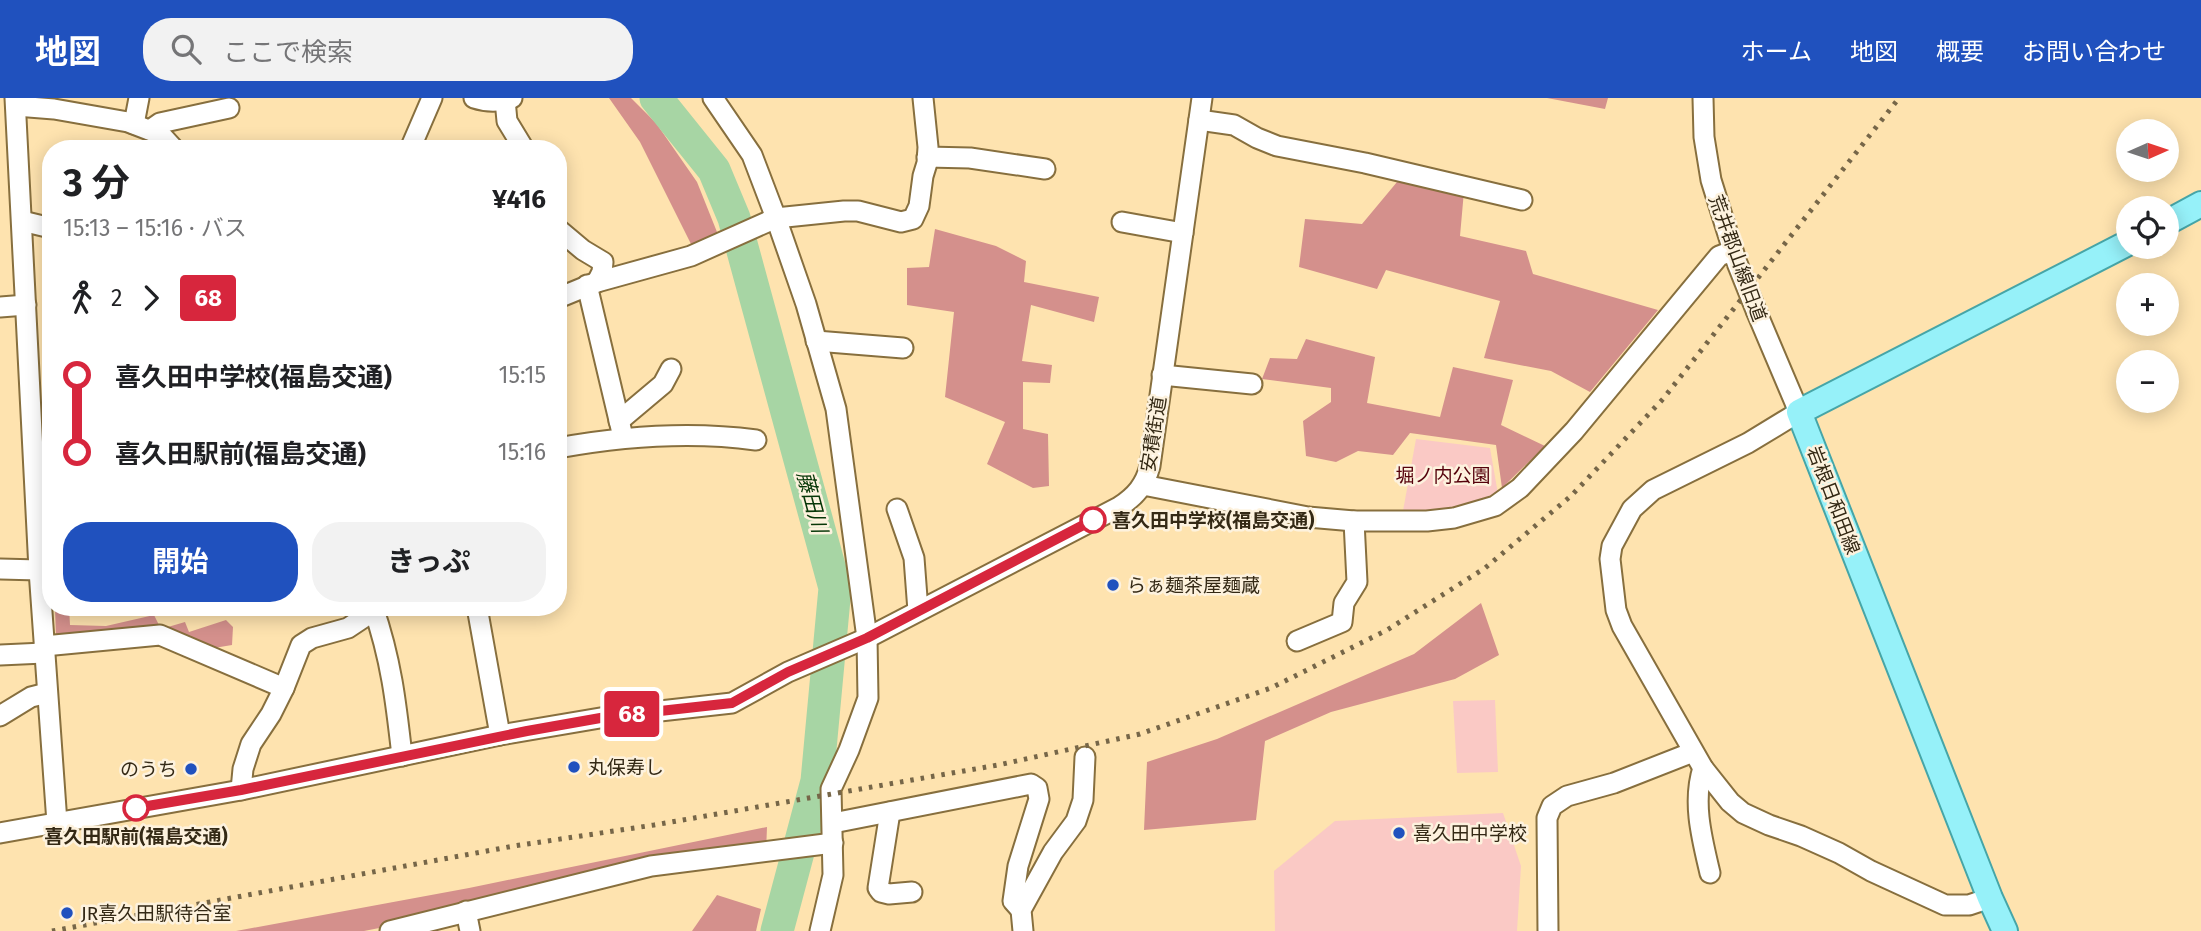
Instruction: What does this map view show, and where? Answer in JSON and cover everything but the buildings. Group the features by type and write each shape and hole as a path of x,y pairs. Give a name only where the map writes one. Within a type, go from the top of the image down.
{"main road":[{"path":"2179,216 2201,204"},
{"path":"1800,412 2116,249"},
{"name":"岩根日和田線","path":"1800,412 2005,931"}],"street":[{"path":"139,98 142,127"},
{"path":"414,140 433,98"},
{"path":"474,98 482,101 508,99 507,121 519,140"},
{"path":"713,98 752,155 806,303 836,409 867,638 868,698 831,789 833,875 820,931"},
{"path":"567,294 592,283 691,256 776,218 858,211 892,220 913,219 919,206 928,157 923,98"},
{"name":"安積街道","path":"0,833 241,790 500,735 606,717 732,703 788,672 867,638 1119,507 1130,500 1143,485 1150,466 1202,98"},
{"name":"荒井郡山線旧道","path":"1703,98 1703,137 1710,180 1734,257 1800,412"},
{"path":"42,472 26,305 16,102 142,127 166,140"},
{"path":"142,127 229,108"},
{"path":"1199,120 1234,125 1277,146 1365,163 1522,200"},
{"path":"928,157 970,158 1045,169"},
{"path":"22,221 42,227"},
{"path":"1122,222 1182,233"},
{"path":"567,237 603,262 602,272 592,283"},
{"path":"1143,485 1308,517 1354,521 1427,521 1454,518 1495,506 1520,488 1574,431 1719,256 1734,257"},
{"path":"592,283 621,429"},
{"path":"0,307 26,305"},
{"path":"816,341 903,348"},
{"path":"621,429 663,384 671,369"},
{"path":"1162,374 1252,384"},
{"path":"1800,412 1748,443 1653,490 1640,500 1626,517 1612,546 1610,559 1616,610 1622,626 1698,760 1730,802 1743,813 1801,836 1930,900 1945,905 1969,905 1990,898"},
{"path":"567,445 621,429 755,440"},
{"path":"42,504 39,570 58,822"},
{"path":"897,509 914,558 918,611"},
{"path":"1297,641 1342,622 1344,603 1357,582 1354,521"},
{"path":"0,569 39,570"},
{"path":"241,790 243,769 251,744 271,714 301,645 312,638 348,628 365,616"},
{"path":"376,616 386,643 402,756"},
{"path":"479,616 500,735"},
{"path":"0,655 160,635 284,688"},
{"path":"0,716 31,697 47,693"},
{"path":"1023,931 1021,909 1053,852 1076,821 1083,800 1085,757"},
{"path":"1698,760 1698,807 1710,873"},
{"path":"1548,931 1547,818 1552,806 1567,796 1698,760"},
{"path":"833,823 1031,784 1037,788 1039,799 1018,866 1013,901 1021,909"},
{"path":"890,812 878,888 889,894 912,892"},
{"path":"390,931 651,866 833,843"},
{"path":"467,911 470,931"}],"green space":[{"name":"堀ノ内公園","path":"1416,439 1490,448 1498,494 1426,515 1403,511"},
{"path":"1495,700 1498,772 1457,773 1453,701"},
{"path":"1503,813 1521,866 1517,931 1275,931 1274,871 1335,821"}],"shaded area":[{"path":"609,98 631,98 656,123 697,182 719,237 693,248 640,142"},
{"path":"1547,98 1608,98 1605,109"},
{"path":"1397,182 1464,191 1460,236 1526,251 1533,274 1658,310 1590,392 1551,371 1484,358 1500,301 1386,270 1377,289 1299,267 1305,219 1362,224"},
{"path":"935,229 996,246 1026,261 1024,282 1099,297 1094,322 1031,305 1022,361 1052,365 1050,383 1023,382 1023,429 1048,434 1049,486 1033,488 987,464 1005,422 945,397 954,312 907,305 907,268 929,267"},
{"path":"1306,339 1375,357 1367,403 1440,417 1453,367 1513,380 1501,425 1545,446 1502,488 1496,445 1410,433 1393,455 1358,451 1336,462 1306,456 1303,421 1331,402 1331,388 1262,379 1270,358 1297,359"},
{"path":"1481,603 1499,655 1455,679 1331,712 1265,741 1256,820 1144,830 1147,762 1217,739 1414,654"},
{"path":"55,616 70,616 70,625 106,626 154,616 161,629 185,622 189,632 226,620 233,627 232,645 214,648 157,631 56,638"},
{"path":"767,827 766,852 364,931 236,931 469,888"},
{"path":"717,895 761,909 756,931 692,931"}],"waterway":[{"name":"藤田川","path":"656,98 714,170 734,218 835,588 817,781 777,931"}],"railway":[{"path":"52,931 514,846 654,825 998,765 1140,734 1271,688 1387,630 1485,568 1571,496 1663,399 1899,98"}],"bus line":[{"name":"68","path":"136,808 241,790 476,740 606,717 732,703 788,672 867,638 1093,520"}],"place":[{"name":"喜久田中学校(福島交通)","path":"1093,520"},
{"name":"らぁ麺茶屋麺蔵","path":"1113,585"},
{"name":"丸保寿し","path":"574,767"},
{"name":"のうち","path":"191,769"},
{"name":"喜久田駅前(福島交通)","path":"136,808"},
{"name":"喜久田中学校","path":"1399,833"},
{"name":"JR喜久田駅待合室","path":"67,913"}]}
